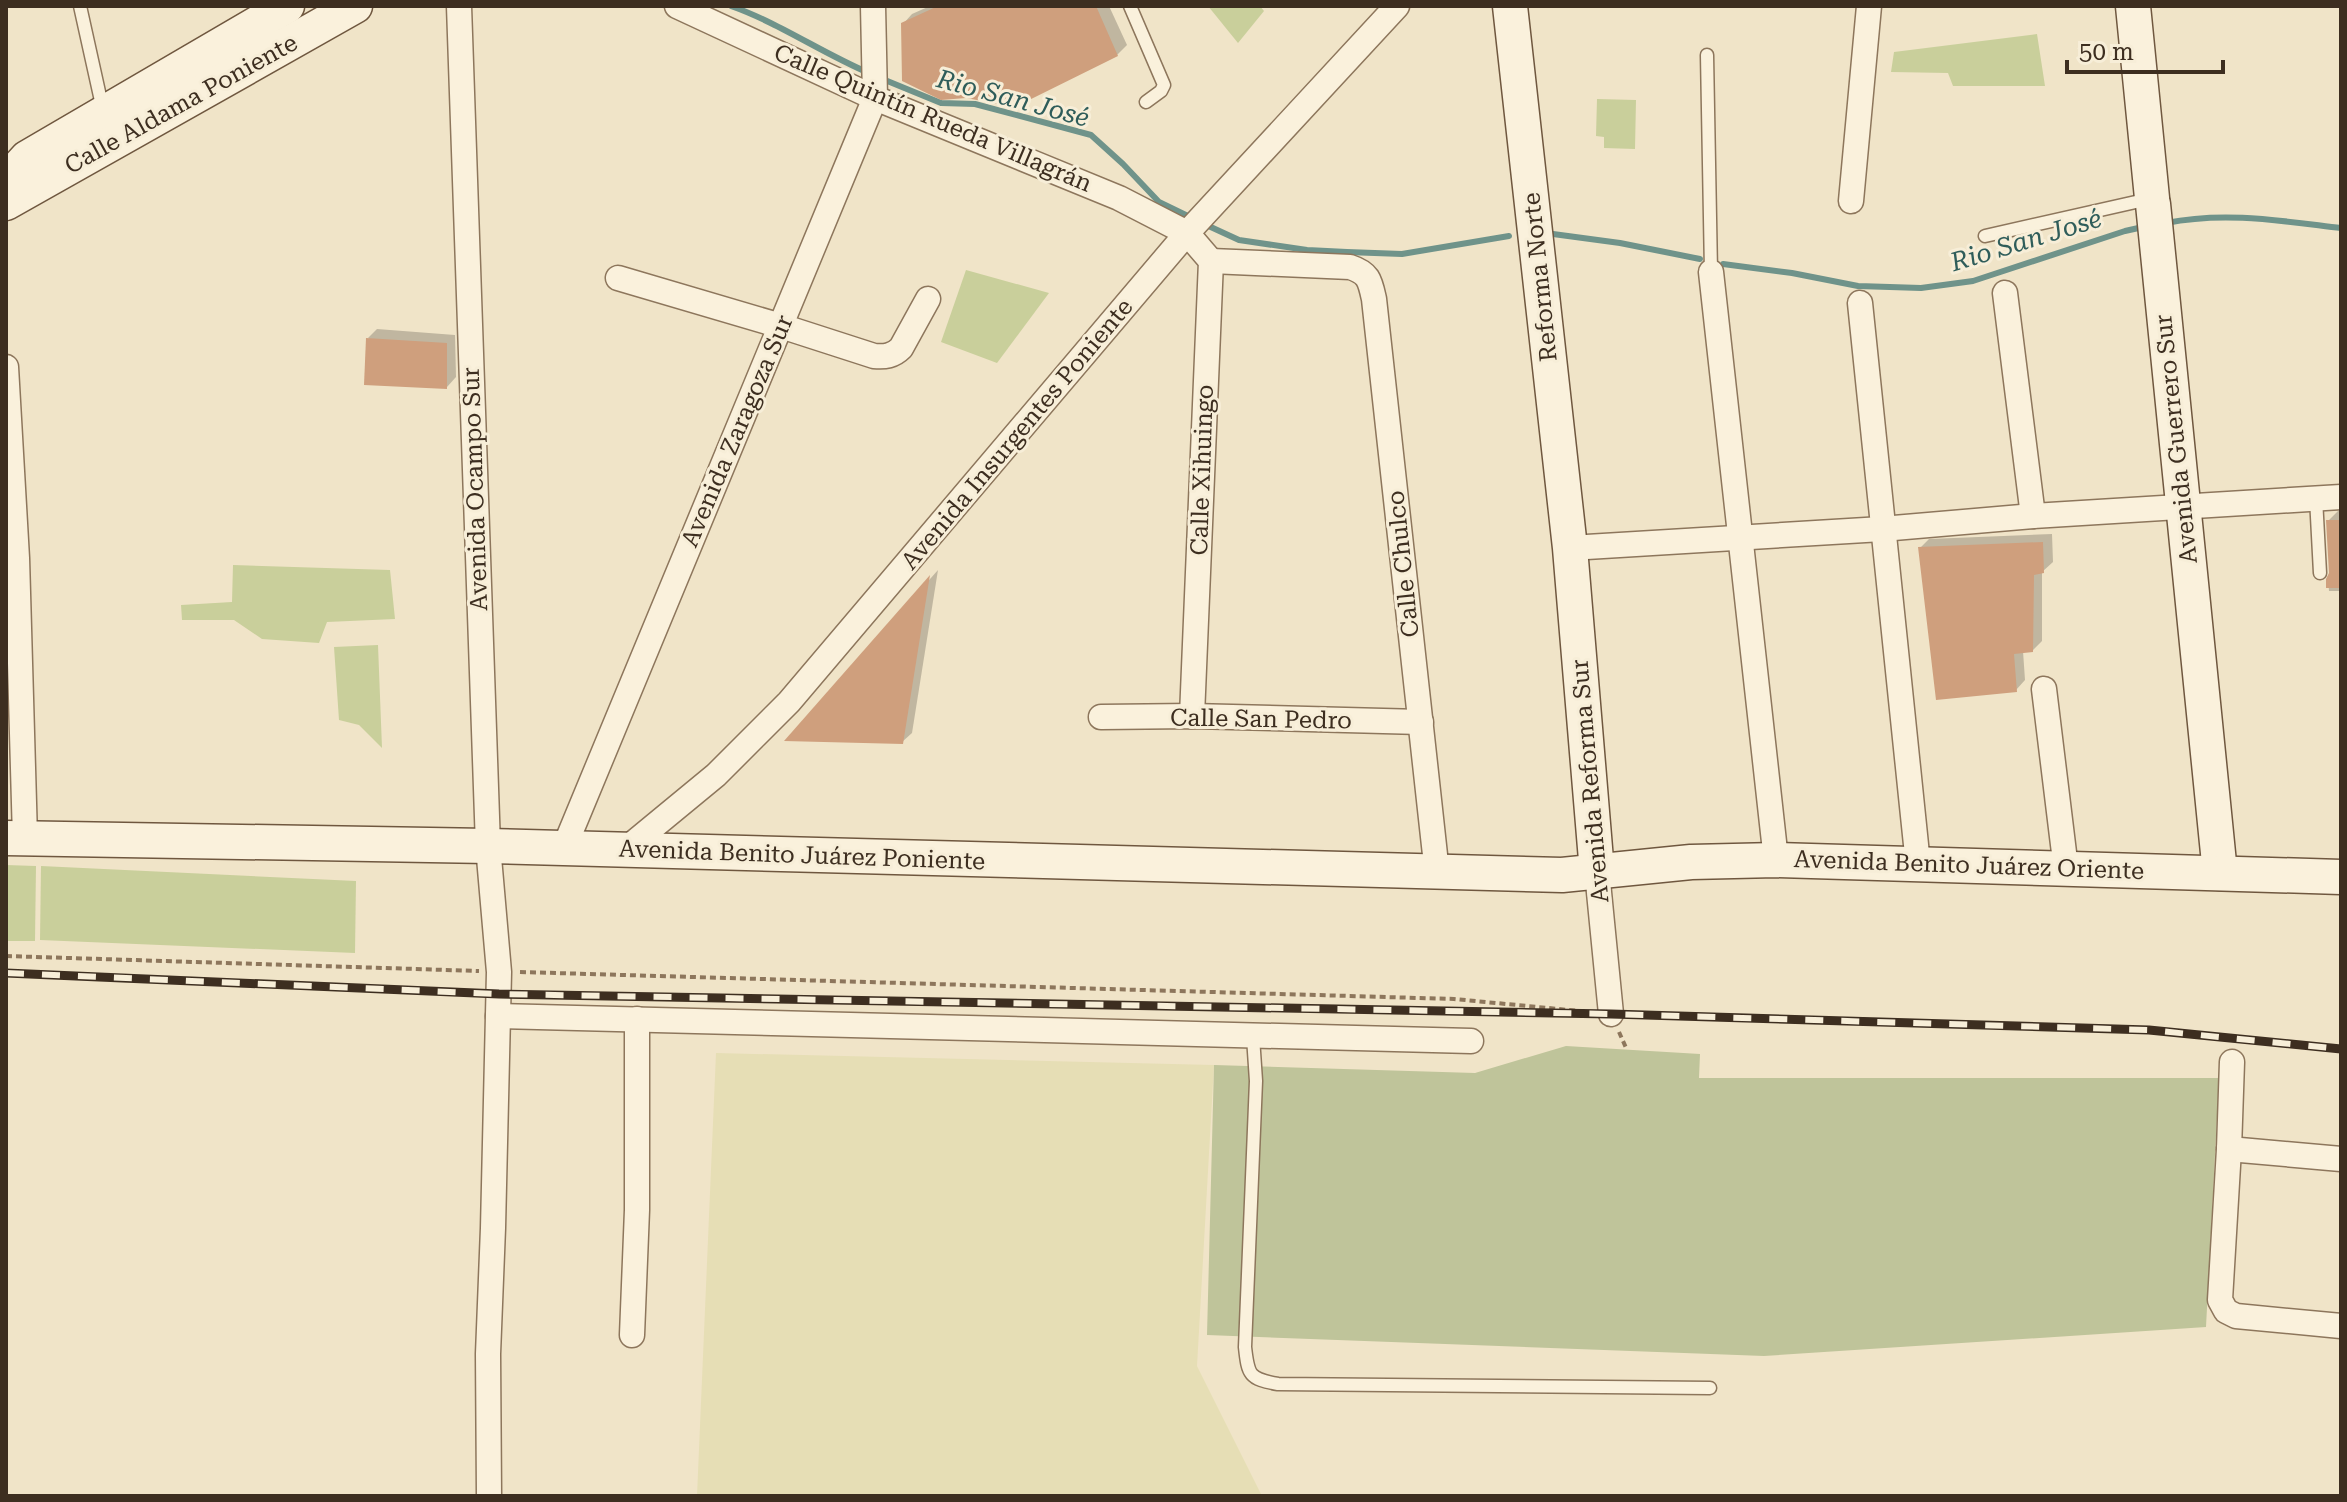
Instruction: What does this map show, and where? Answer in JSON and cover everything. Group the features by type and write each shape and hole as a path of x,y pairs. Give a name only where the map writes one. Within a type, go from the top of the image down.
{"main road":[{"name":"Calle Aldama Poniente","path":"6,181 27,158 287,6"},
{"name":"Calle Aldama Poniente","path":"6,203 355,6"},
{"name":"Reforma Norte","path":"1510,6 1570,548"},
{"name":"Avenida Guerrero Sur","path":"2133,6 2220,873"},
{"name":"Avenida Reforma Sur","path":"1570,548 1597,872"},
{"name":"Avenida Benito Juárez Poniente","path":"16,838 488,846 1437,873 1562,875 1597,872"},
{"name":"Avenida Benito Juárez Oriente","path":"1597,872 1691,862 1776,860 2341,877"}],"street":[{"name":"Avenida Ocampo Sur","path":"459,6 488,846 499,972 488,1354 489,1496"},
{"name":"Calle Quintín Rueda Villagrán","path":"677,6 875,90 1190,231"},
{"name":"Avenida Zaragoza Sur","path":"564,848 781,326 875,90 874,6"},
{"name":"Avenida Insurgentes Poniente","path":"625,850 716,775 789,702 1190,231 1397,6"},
{"path":"1851,201 1869,6"},
{"path":"1190,231 1211,261"},
{"name":"Calle Chulco","path":"1211,261 1350,267 1362,271 1370,280 1437,873"},
{"name":"Calle Xihuingo","path":"1192,716 1211,261"},
{"path":"1711,272 1776,860"},
{"path":"618,278 883,357 901,348 928,299"},
{"path":"2005,293 2033,516"},
{"path":"1860,303 1918,864"},
{"path":"6,367 16,838"},
{"path":"1570,548 2341,497"},
{"path":"2044,689 2066,869"},
{"name":"Calle San Pedro","path":"1101,717 1192,716 1421,722"},
{"name":"Avenida Reforma Sur","path":"1597,872 1611,1014"},
{"path":"498,1016 1471,1041"},
{"path":"632,1335 637,1210 637,1019"},
{"path":"2232,1062 2220,1300 2226,1311 2236,1316 2341,1326"},
{"path":"2229,1149 2341,1159"}],"lane":[{"path":"80,6 104,113"},
{"path":"1130,6 1164,88 1146,102"},
{"path":"1707,55 1711,272"},
{"path":"1985,236 2154,212"},
{"path":"2316,498 2320,573"},
{"path":"1253,1037 1256,1081 1245,1332 1247,1367 1255,1379 1278,1384 1710,1388"}],"path":[{"path":"6,956 1454,999 1611,1014"}],"shaded area":[{"path":"716,1053 1214,1065 1197,1366 1262,1496 697,1496"}],"green space":[{"path":"1208,6 1260,6 1264,11 1238,43"},
{"path":"2037,34 2045,86 1953,86 1948,73 1891,72 1894,52"},
{"path":"1597,99 1636,100 1635,149 1604,148 1604,137 1596,136"},
{"path":"966,270 1049,293 997,363 941,342"},
{"path":"233,565 390,570 395,619 327,622 319,643 262,639 234,620 182,620 181,605 232,602"},
{"path":"378,645 382,748 359,725 339,720 334,647"},
{"path":"6,865 36,866 35,941 6,941"},
{"path":"41,866 356,881 355,953 40,940"},
{"path":"1566,1046 1700,1054 1699,1078 2219,1078 2206,1327 1764,1356 1207,1335 1214,1065 1475,1073"}],"building":[{"path":"938,6 1096,6 1118,56 1015,107 966,98 941,100 902,81 901,23"},
{"path":"366,338 447,343 447,389 364,385"},
{"path":"2326,520 2341,520 2341,588 2326,588 2329,573"},
{"path":"2043,542 2044,573 2034,575 2033,652 2014,654 2017,692 1936,700 1918,547"},
{"path":"930,575 903,744 784,741"}],"waterway":[{"name":"Rio San José","path":"731,6 869,73"},
{"name":"Rio San José","path":"880,78 941,103 975,104 1091,135 1159,202 1192,218"},
{"name":"Rio San José","path":"2166,223 2232,217 2341,228"},
{"name":"Rio San José","path":"1202,223 1239,240 1307,250 1347,252 1402,254 1509,236"},
{"name":"Rio San José","path":"1723,264 1858,286 1921,288 1973,281 2143,227"},
{"name":"Rio San José","path":"1553,234 1700,259"}],"railway":[{"path":"6,973 499,994 1611,1014 2149,1030 2341,1049"}]}
